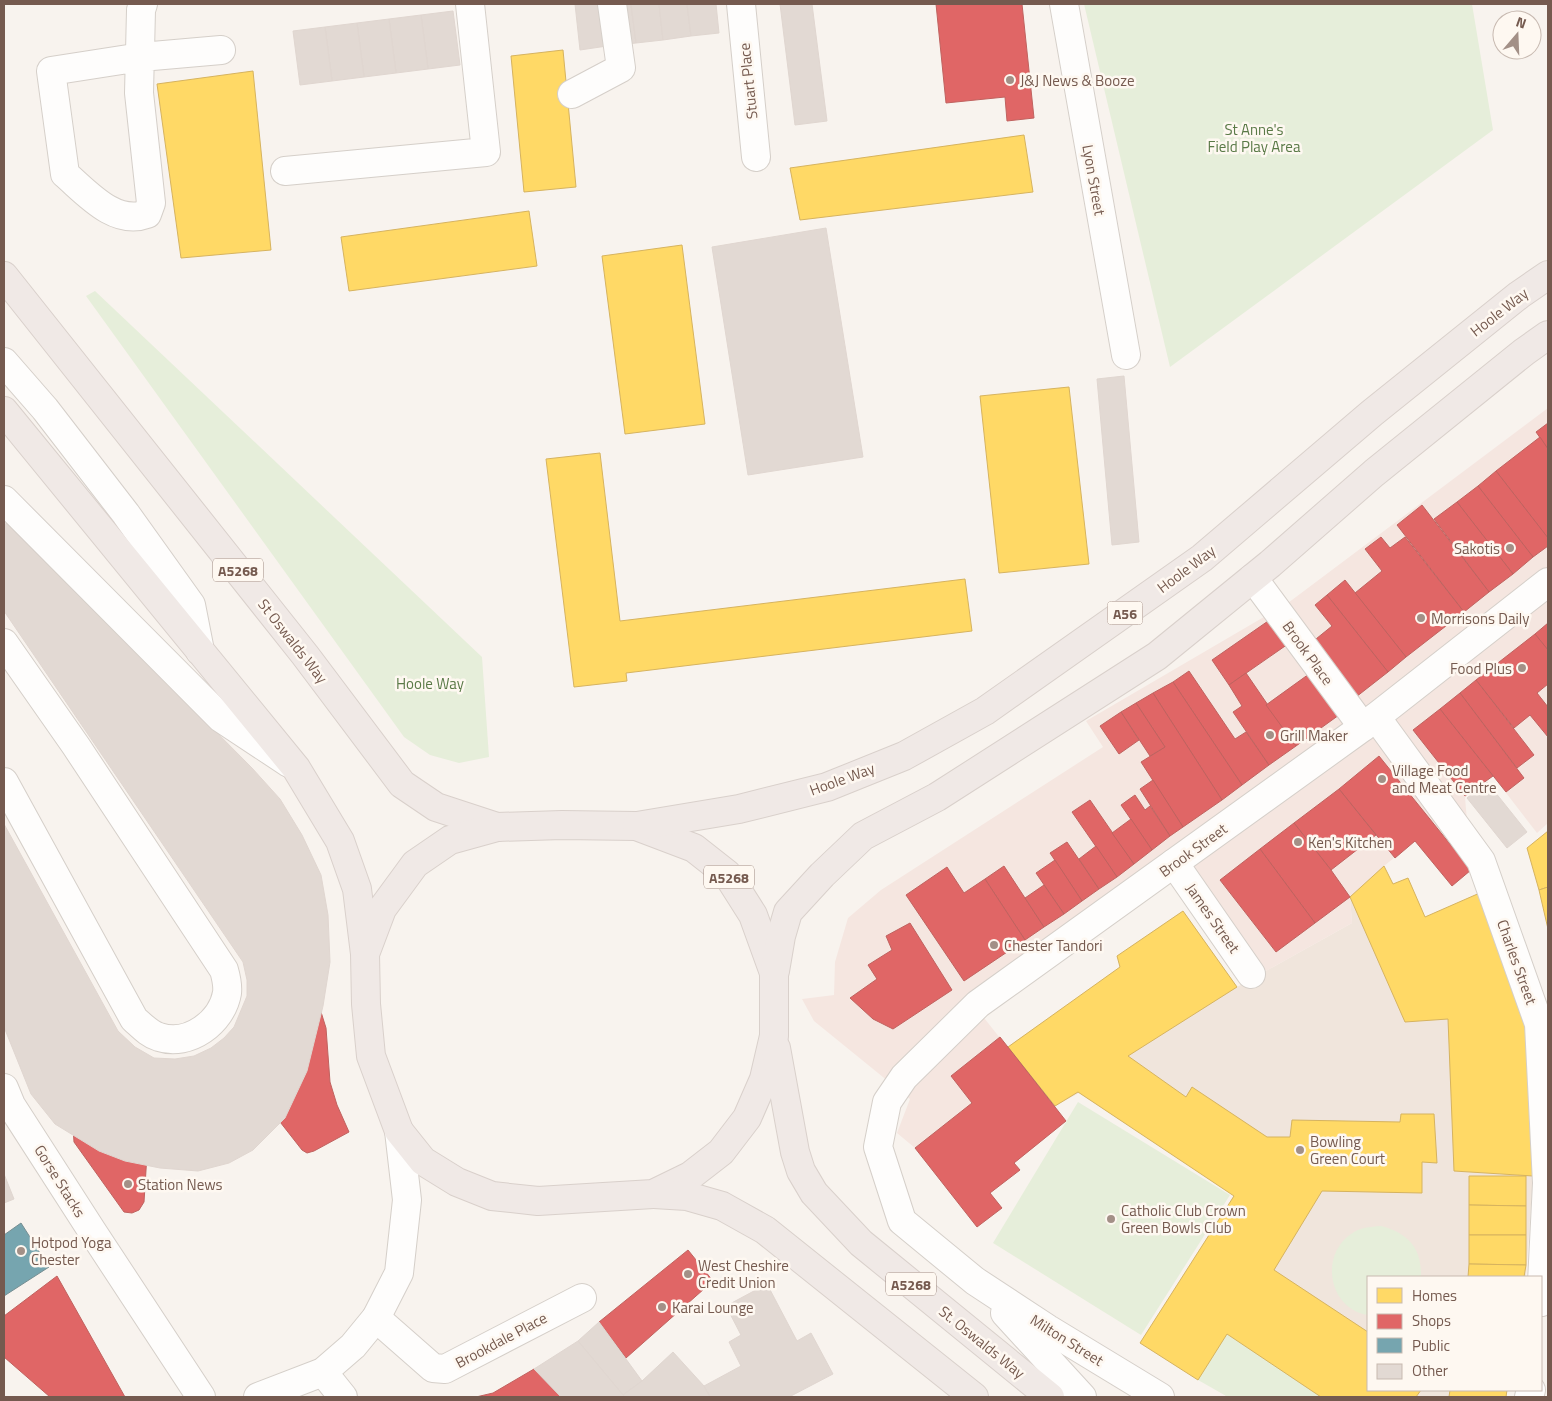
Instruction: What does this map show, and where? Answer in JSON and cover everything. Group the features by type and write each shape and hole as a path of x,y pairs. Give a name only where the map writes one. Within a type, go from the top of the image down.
{"highway":[{"name":"Hoole Way","path":"636,826 739,808 827,787 904,756 985,711 1202,558 1372,413 1519,295 1548,275"},
{"name":"St Oswalds Way","path":"4,276 305,655 402,784 436,807 497,827"},
{"path":"653,1194 690,1176 721,1152 747,1118 764,1079 774,1036 774,973 788,912 862,836 937,797 1158,656 1254,578 1374,472 1548,335"},
{"name":"A5268","path":"4,411 296,768 340,841 357,889 365,954 366,1004 371,1056 399,1131"},
{"name":"A5268","path":"365,954 382,909 414,864 450,840 497,827 562,825 636,826 694,848 727,874 753,915 774,973"},
{"name":"St. Oswalds Way","path":"774,1036 795,1152 801,1171 814,1193 861,1243 1050,1397"},
{"path":"399,1131 424,1161 457,1182 492,1196 538,1201 653,1194 687,1196 722,1206 765,1230 974,1397"}],"street":[{"path":"143,4 141,10 140,57 139,93 151,203 147,214 139,217 112,212 92,198 65,174 51,71 140,57 221,50"},
{"path":"285,171 486,152 470,4"},
{"path":"572,94 621,68 612,4"},
{"name":"Stuart Place","path":"741,4 756,157"},
{"name":"Lyon Street","path":"1064,4 1126,355"},
{"path":"4,362 45,409 126,514 191,605 200,651"},
{"path":"4,500 221,718 296,768"},
{"name":"Brook Place","path":"1254,578 1370,722"},
{"name":"Brook Street","path":"878,1147 887,1102 904,1077 978,1004 1370,722 1548,582"},
{"path":"4,643 76,746 224,970 227,993 217,1016 211,1024 188,1037 174,1039 160,1038 147,1031 134,1019 4,782"},
{"name":"Charles Street","path":"1370,722 1481,861 1539,1024 1547,1183 1542,1282"},
{"name":"James Street","path":"1174,863 1251,974"},
{"name":"Gorse Stacks","path":"4,1088 12,1105 92,1232 201,1397"},
{"path":"258,1397 322,1372 353,1346 376,1318 398,1273 406,1200 399,1131"},
{"name":"Milton Street","path":"878,1147 902,1221 975,1281 1048,1329 1160,1397"},
{"name":"Milton Street","path":"975,1281 1082,1397"},
{"name":"Brookdale Place","path":"376,1318 432,1368 445,1369 582,1298"},
{"path":"322,1372 343,1397"}],"shaded area":[{"path":"1548,408 1548,823 1537,833 1493,776 1465,797 1471,870 1452,886 1415,841 1350,897 1352,923 1266,971 1180,846 969,999 1066,1121 1014,1163 1020,1170 990,1193 1002,1208 977,1227 915,1148 897,1133 910,1099 814,1021 802,999 834,995 835,962 848,918 881,890 1103,747 1086,721 1288,603"},
{"path":"1384,866 1393,884 1408,878 1533,1176 1526,1276 1367,1276 1367,1391 1507,1391 1506,1397 1228,1397 1140,1343 1234,1195 1079,1093 1055,1106 1008,1047 1120,967 1117,956 1183,911 1237,987 1352,923 1350,897"}],"green space":[{"name":"St Anne's Field Play Area","path":"1084,4 1472,4 1493,130 1170,367"},
{"name":"Hoole Way","path":"95,291 482,657 489,757 459,763 430,755 404,737 86,296"},
{"name":"Catholic Club Crown Green Bowls Club","path":"1078,1102 1230,1195 1141,1335 993,1243"},
{"path":"1381,1226 1391,1229 1406,1238 1416,1250 1421,1267 1421,1276 1367,1276 1367,1315 1355,1311 1344,1303 1337,1293 1332,1268 1335,1255 1341,1244 1354,1232 1369,1227"},
{"path":"1227,1334 1321,1397 1228,1397 1198,1380"}],"building: Homes":[{"path":"563,50 576,187 524,192 511,56"},
{"path":"253,71 271,250 181,258 157,84"},
{"path":"1024,135 1033,192 800,220 790,168"},
{"path":"529,211 537,266 349,291 341,237"},
{"path":"682,245 705,424 625,434 602,256"},
{"path":"1069,387 1089,564 999,573 980,396"},
{"path":"600,453 620,621 965,579 972,631 626,673 627,681 574,687 546,459"},
{"path":"1548,831 1548,887 1539,890 1527,848"},
{"path":"1384,866 1393,884 1408,878 1425,917 1482,892 1527,1026 1533,1176 1454,1171 1448,1019 1405,1022 1350,897"},
{"path":"1548,887 1548,929 1539,890"},
{"name":"Bowling Green Court","path":"1183,911 1237,987 1128,1056 1186,1097 1192,1087 1267,1137 1290,1137 1292,1120 1400,1122 1401,1114 1434,1114 1437,1163 1422,1162 1422,1193 1322,1191 1274,1270 1367,1331 1367,1391 1420,1391 1416,1397 1321,1397 1227,1334 1198,1380 1140,1343 1234,1196 1078,1092 1055,1106 1008,1047 1120,967 1117,956"},
{"path":"1469,1176 1526,1176 1526,1206 1469,1205"},
{"path":"1469,1205 1526,1206 1526,1235 1469,1235"},
{"path":"1469,1235 1526,1235 1526,1265 1469,1264"},
{"path":"1469,1264 1526,1265 1524,1276 1468,1276"},
{"path":"1450,1391 1507,1391 1506,1397 1449,1397"}],"building: Shops":[{"path":"936,4 1022,4 1034,118 1007,121 1005,97 946,103"},
{"path":"1548,423 1548,449 1536,432"},
{"path":"1540,437 1548,449 1548,538 1496,471"},
{"path":"1496,471 1548,538 1548,546 1533,557 1478,486"},
{"path":"1478,486 1533,557 1513,574 1457,502"},
{"path":"1457,502 1513,574 1489,592 1434,519"},
{"path":"1422,505 1489,592 1464,612 1397,525"},
{"path":"1381,537 1390,548 1405,537 1464,612 1406,657 1355,593 1382,571 1365,549"},
{"path":"1345,580 1406,657 1388,672 1327,595"},
{"path":"1327,595 1388,672 1356,697 1311,643 1332,626 1315,605"},
{"path":"1271,619 1288,644 1229,685 1212,660"},
{"path":"1548,623 1548,650 1535,634"},
{"path":"1535,634 1548,650 1548,684 1537,693 1548,707 1548,737 1530,715 1514,728 1476,680"},
{"path":"1189,671 1235,739 1246,732 1269,765 1242,785 1173,682"},
{"path":"1246,673 1296,746 1269,765 1233,712 1242,706 1229,685"},
{"path":"1309,674 1339,715 1296,746 1266,705"},
{"path":"1476,680 1534,755 1517,768 1460,693"},
{"path":"1173,682 1242,785 1222,800 1153,693"},
{"path":"1153,693 1222,800 1183,827 1141,762 1165,747 1136,703"},
{"path":"1460,693 1524,778 1506,792 1440,709"},
{"path":"1136,703 1165,747 1150,756 1121,712"},
{"path":"1440,709 1493,776 1465,796 1413,730"},
{"path":"1121,712 1139,740 1119,754 1100,726"},
{"path":"1379,756 1471,870 1452,886 1415,841 1395,858 1339,789"},
{"path":"1153,780 1183,827 1170,836 1140,789"},
{"path":"1339,789 1376,835 1331,870 1294,823"},
{"path":"1135,795 1145,810 1150,806 1170,836 1152,850 1121,805"},
{"path":"1090,800 1134,864 1117,877 1072,812"},
{"path":"1131,819 1152,850 1134,864 1112,833"},
{"path":"1294,823 1350,897 1315,923 1260,849"},
{"path":"1067,842 1099,889 1082,901 1050,853"},
{"path":"1096,846 1117,877 1099,889 1079,859"},
{"path":"1260,849 1315,923 1276,952 1220,880"},
{"path":"1055,860 1082,901 1064,914 1036,873"},
{"path":"1004,866 1044,927 1025,940 985,879"},
{"path":"947,867 964,893 985,879 1025,940 964,981 906,895"},
{"path":"1044,885 1064,914 1044,927 1025,898"},
{"path":"910,923 952,990 893,1029 873,1019 850,998 877,979 868,965 892,950 886,936"},
{"path":"306,994 317,999 326,1028 330,1082 337,1105 349,1132 307,1153 302,1150 259,1095"},
{"path":"1000,1037 1066,1121 1014,1163 1020,1170 990,1193 1002,1208 977,1227 915,1148 972,1103 951,1076"},
{"path":"99,1095 149,1122 144,1202 139,1210 132,1213 124,1212 74,1142 72,1111"},
{"path":"688,1250 713,1281 626,1358 599,1322"},
{"path":"57,1276 125,1397 50,1397 4,1357 4,1316"},
{"path":"534,1369 561,1397 476,1397 493,1393"}],"building: Public":[{"name":"Hotpod Yoga Chester","path":"21,1223 49,1267 4,1296 4,1235"}],"building: Other":[{"path":"575,4 603,4 607,46 580,50"},
{"path":"603,4 631,4 636,43 607,46"},
{"path":"631,4 659,4 663,40 636,43"},
{"path":"659,4 687,4 691,36 663,40"},
{"path":"687,4 716,4 719,33 691,36"},
{"path":"780,4 812,4 827,121 795,125"},
{"path":"453,11 460,65 428,69 421,15"},
{"path":"421,15 428,69 396,73 389,19"},
{"path":"389,19 396,73 364,77 357,23"},
{"path":"357,23 364,77 332,81 325,27"},
{"path":"325,27 332,81 300,85 293,31"},
{"path":"826,228 863,457 748,475 712,247"},
{"path":"1124,376 1139,542 1112,545 1097,379"},
{"path":"8,522 252,768 280,799 302,835 321,875 328,915 330,962 323,1006 307,1071 285,1118 253,1150 229,1163 198,1171 160,1168 125,1161 99,1151 55,1124 31,1094 4,1027 4,824 118,1031 135,1047 154,1058 175,1059 194,1056 211,1048 234,1027 247,996 247,980 243,962 4,611 4,525"},
{"path":"1487,782 1527,832 1507,848 1467,798"},
{"path":"4,1174 14,1199 4,1203"},
{"path":"767,1284 797,1341 811,1333 833,1374 789,1397 710,1397 704,1386 741,1366 729,1342 741,1335 726,1306"},
{"path":"599,1322 642,1381 623,1395 578,1341"},
{"path":"578,1341 625,1397 561,1397 534,1369"},
{"path":"673,1352 704,1386 710,1397 625,1397 623,1395 642,1381"}],"place":[{"name":"J&J News & Booze","path":"1010,80"},
{"name":"Sakotis","path":"1510,548"},
{"name":"Morrisons Daily","path":"1421,618"},
{"name":"Food Plus","path":"1522,668"},
{"name":"Grill Maker","path":"1270,735"},
{"name":"Village Food and Meat Centre","path":"1382,779"},
{"name":"Ken's Kitchen","path":"1298,842"},
{"name":"Chester Tandori","path":"994,945"},
{"name":"Bowling Green Court","path":"1300,1150"},
{"name":"Station News","path":"128,1184"},
{"name":"Catholic Club Crown Green Bowls Club","path":"1111,1219"},
{"name":"Hotpod Yoga Chester","path":"21,1251"},
{"name":"West Cheshire Credit Union","path":"688,1274"},
{"name":"Karai Lounge","path":"662,1307"}]}
